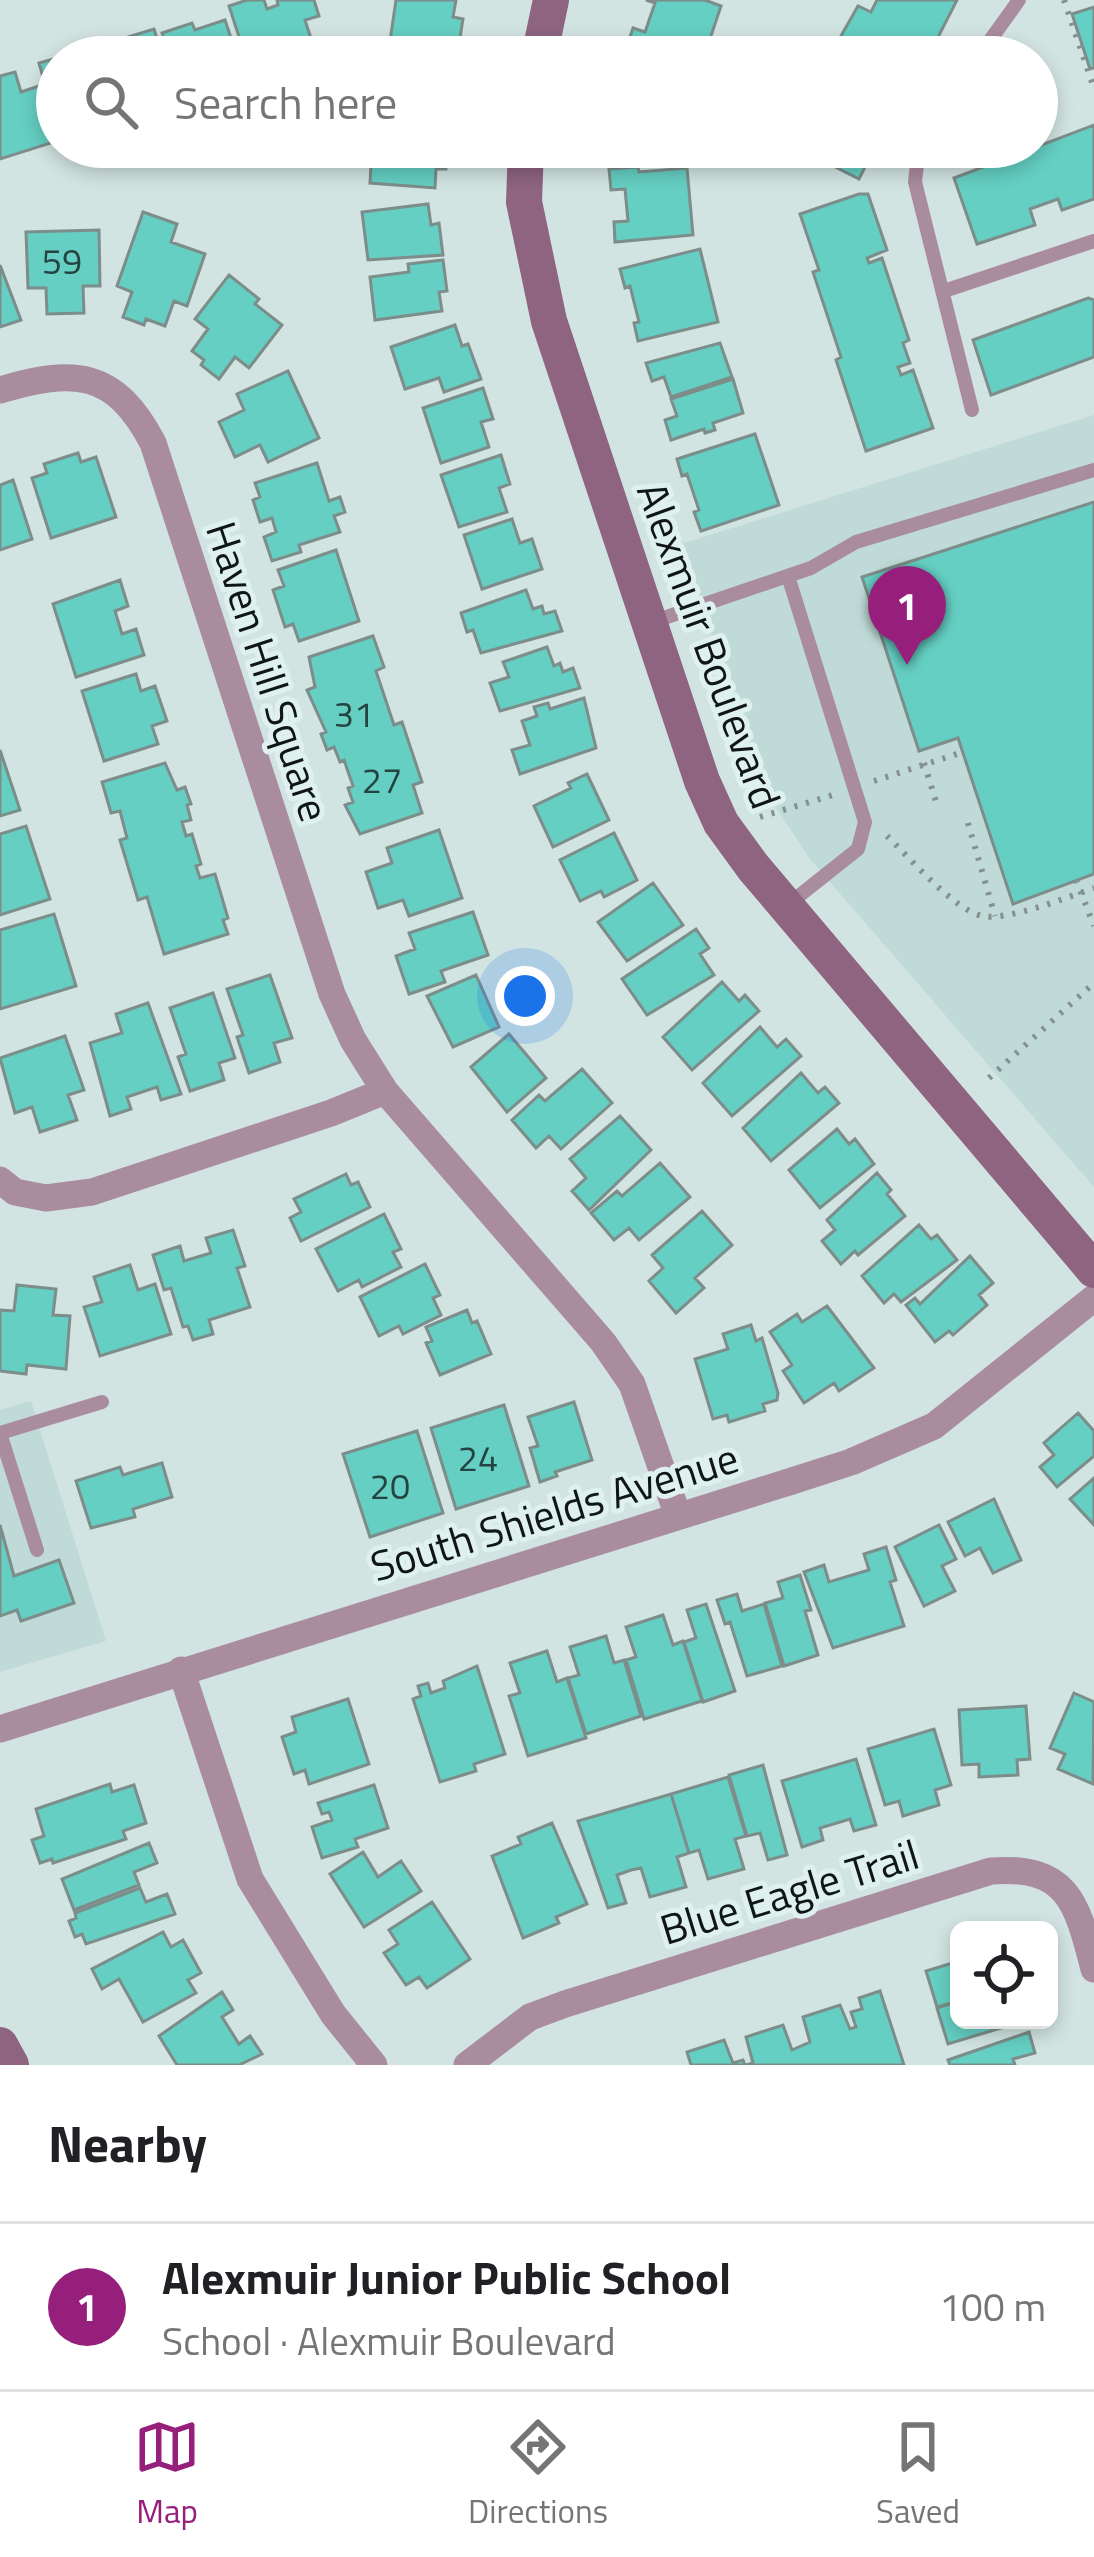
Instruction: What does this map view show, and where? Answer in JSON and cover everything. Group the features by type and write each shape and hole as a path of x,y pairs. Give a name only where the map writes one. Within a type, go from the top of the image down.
{"street":[{"path":"543,36 550,0"},
{"name":"Alexmuir Boulevard","path":"525,168 524,202 549,321 721,824 785,907 1094,1270"},
{"name":"Haven Hill Square","path":"0,390 55,378 82,378 118,392 137,414 153,443 332,994 353,1040 385,1091 557,1288 632,1384 678,1516"},
{"path":"0,1180 15,1192 46,1198 92,1192 385,1091"},
{"name":"South Shields Avenue","path":"0,1729 851,1462 934,1426 1094,1298"},
{"path":"182,1670 250,1879 333,2014 374,2065"},
{"name":"Blue Eagle Trail","path":"466,2065 530,2018 565,2004 991,1871 1024,1868 1044,1874 1078,1909 1094,1969"},
{"path":"0,2045 11,2065"}],"lane":[{"path":"993,36 1019,0"},
{"path":"917,168 915,182 972,410"},
{"path":"944,291 1094,241"},
{"path":"649,623 788,576 856,542 1094,470"},
{"path":"785,907 858,849 865,822 788,576"},
{"path":"37,1550 0,1433 101,1402"}],"path":[{"path":"1064,0 1094,88"},
{"path":"924,763 938,808"},
{"path":"968,824 995,916"},
{"path":"884,833 958,903 977,914 995,916 1094,888"},
{"path":"1076,880 1094,926"},
{"path":"988,1078 1094,983"}],"shaded area":[{"path":"1094,415 1094,1187 810,859 761,785 681,544"},
{"path":"31,1401 106,1641 0,1672 0,1410"}],"building":[{"path":"264,0 267,9 278,5 277,0 314,0 319,16 305,20 310,36 239,36 229,6"},
{"path":"396,0 456,0 453,17 463,19 460,36 391,36"},
{"path":"646,0 705,0 721,6 711,36 630,36 633,28 645,32 655,3"},
{"path":"877,0 957,0 939,36 841,36 858,6 871,12"},
{"path":"1094,7 1094,68 1090,69 1072,14"},
{"path":"225,20 230,36 162,33 192,23 195,30"},
{"path":"15,72 21,92 36,87 36,148 0,159 0,76"},
{"path":"1094,125 1094,199 1062,210 1058,199 1030,209 1035,225 977,244 954,178 980,168 1058,168 1058,139"},
{"path":"371,168 446,168 436,169 435,188 370,183"},
{"path":"687,168 693,235 615,242 614,222 628,221 625,189 611,190 609,169"},
{"path":"837,168 864,168 859,179"},
{"path":"868,194 887,250 867,258 869,263 882,258 909,340 903,343 910,363 898,367 901,375 913,370 933,428 866,451 836,360 841,357 800,214"},
{"path":"428,204 431,225 439,223 443,255 368,260 362,212"},
{"path":"143,212 177,224 171,242 205,254 187,306 174,301 165,326 123,317 132,292 117,286"},
{"path":"99,230 100,286 83,286 84,313 47,314 46,288 28,288 26,232"},
{"path":"700,249 718,322 638,341 634,323 639,322 630,286 625,288 620,269"},
{"path":"443,260 447,291 439,292 442,311 375,320 370,277 409,272 408,264"},
{"path":"0,265 21,320 0,327"},
{"path":"229,275 282,325 249,368 235,357 219,379 192,351 208,329 195,319"},
{"path":"1088,298 1094,300 1094,357 991,395 973,340"},
{"path":"455,325 481,379 444,392 439,378 405,389 391,347"},
{"path":"720,343 732,377 671,397 664,377 652,381 646,363"},
{"path":"288,371 319,438 268,462 260,445 235,457 219,422 244,410 237,394"},
{"path":"733,379 743,413 713,423 715,430 671,440 665,420 677,416 671,399"},
{"path":"483,388 493,419 481,422 489,447 441,463 423,408"},
{"path":"755,434 779,505 701,531 687,474 682,476 677,459"},
{"path":"78,453 81,462 96,457 116,517 51,538 32,478 47,473 44,464"},
{"path":"501,455 510,484 499,488 507,512 459,527 441,475"},
{"path":"317,463 329,501 340,497 345,512 334,516 340,532 299,545 301,552 272,561 264,537 276,532 272,518 260,522 253,500 260,497 255,483"},
{"path":"13,480 32,539 0,550 0,485"},
{"path":"1094,502 1094,874 1013,904 958,738 919,751 862,577"},
{"path":"512,519 520,543 532,539 542,569 482,589 464,535"},
{"path":"336,550 359,621 299,641 293,624 285,627 273,590 284,586 278,570"},
{"path":"120,580 128,606 115,611 122,634 136,629 144,655 76,677 53,604"},
{"path":"526,590 533,609 542,606 544,614 555,611 562,631 481,653 461,613"},
{"path":"373,636 384,667 376,671 394,725 402,722 422,782 413,785 422,813 360,834 345,805 353,802 348,788 353,786 344,760 340,762 334,747 327,750 321,734 326,732 307,690 315,687 309,657"},
{"path":"547,647 554,666 560,663 563,672 573,668 580,688 500,711 490,683 509,677 503,662"},
{"path":"136,674 141,691 155,686 167,721 152,726 158,744 104,761 82,691"},
{"path":"584,698 596,748 520,774 512,750 530,745 522,721 537,716 534,707 548,703 550,709"},
{"path":"0,750 20,810 0,816"},
{"path":"165,763 177,790 185,787 191,804 187,805 191,820 182,822 186,836 192,834 200,878 215,874 228,934 164,954 147,897 138,900 120,840 127,838 120,811 111,813 102,782"},
{"path":"587,774 609,820 553,847 534,806 571,788 568,783"},
{"path":"26,826 50,899 0,915 0,834"},
{"path":"439,830 462,898 409,916 403,900 378,908 366,872 392,863 387,848"},
{"path":"614,833 637,880 604,897 601,891 580,901 560,860"},
{"path":"653,883 683,925 627,961 598,922"},
{"path":"473,912 488,955 441,971 445,982 409,994 396,956 415,949 409,933"},
{"path":"54,914 76,986 0,1009 0,930"},
{"path":"696,929 709,948 700,954 714,975 647,1015 622,979"},
{"path":"270,975 292,1038 274,1043 280,1062 249,1073 237,1037 243,1035 227,989"},
{"path":"476,975 499,1027 453,1047 427,996"},
{"path":"722,982 739,1001 745,995 759,1011 692,1070 663,1037"},
{"path":"213,993 235,1058 219,1063 224,1080 190,1091 178,1057 186,1054 170,1008"},
{"path":"148,1003 181,1094 161,1100 157,1087 127,1097 131,1109 110,1116 90,1043 122,1033 116,1014"},
{"path":"760,1027 777,1047 786,1039 801,1056 732,1116 703,1083"},
{"path":"509,1034 546,1078 507,1112 471,1067"},
{"path":"65,1036 84,1090 68,1095 77,1120 40,1132 32,1107 15,1113 0,1058"},
{"path":"582,1069 612,1103 561,1149 549,1136 536,1148 512,1120 539,1095 545,1101"},
{"path":"801,1073 818,1093 825,1087 839,1103 771,1161 743,1128"},
{"path":"620,1116 651,1150 589,1210 572,1191 586,1178 570,1159"},
{"path":"837,1129 849,1144 855,1139 874,1164 820,1208 789,1170"},
{"path":"660,1163 690,1197 639,1240 629,1228 614,1240 591,1213 617,1191 622,1196"},
{"path":"877,1173 905,1216 841,1264 822,1241 835,1230 827,1220"},
{"path":"346,1174 351,1185 358,1182 370,1207 301,1241 290,1218 301,1212 294,1199"},
{"path":"702,1211 732,1245 695,1278 704,1288 676,1313 649,1281 663,1268 652,1255"},
{"path":"384,1214 401,1249 393,1252 401,1267 362,1287 359,1280 338,1291 316,1249"},
{"path":"919,1225 931,1239 937,1235 957,1260 901,1302 894,1294 884,1303 862,1276"},
{"path":"233,1230 245,1266 237,1268 250,1307 209,1320 213,1334 193,1340 188,1326 183,1327 171,1288 164,1290 153,1255 180,1246 184,1261 211,1253 206,1238"},
{"path":"970,1256 993,1283 979,1295 987,1305 953,1335 949,1331 935,1342 906,1305 915,1298 920,1304"},
{"path":"425,1264 440,1295 433,1298 441,1315 403,1334 399,1326 379,1336 360,1297"},
{"path":"130,1265 138,1290 155,1284 171,1334 100,1356 84,1307 102,1302 94,1277"},
{"path":"17,1285 56,1289 53,1315 70,1316 66,1369 27,1365 26,1374 0,1371 0,1310 14,1311"},
{"path":"827,1306 874,1368 839,1391 834,1383 804,1403 783,1371 792,1365 770,1332 797,1314 802,1322"},
{"path":"467,1310 491,1354 440,1375 426,1343 432,1341 426,1327"},
{"path":"751,1325 756,1341 762,1338 777,1400 763,1404 765,1411 729,1422 727,1415 713,1419 695,1359 728,1349 723,1334"},
{"path":"574,1402 592,1460 540,1482 530,1448 538,1446 528,1417"},
{"path":"504,1405 529,1486 456,1509 431,1428"},
{"path":"1078,1413 1094,1431 1094,1456 1057,1487 1040,1467 1054,1455 1044,1443"},
{"path":"417,1431 443,1513 370,1537 343,1454"},
{"path":"162,1463 172,1497 133,1509 135,1517 91,1528 76,1481 120,1467 123,1475"},
{"path":"1094,1478 1094,1525 1070,1499"},
{"path":"994,1499 1021,1560 993,1573 980,1548 965,1556 948,1522"},
{"path":"0,1525 14,1576 59,1560 74,1603 21,1621 17,1610 0,1616"},
{"path":"939,1525 956,1559 942,1566 955,1591 924,1606 895,1547"},
{"path":"886,1547 896,1580 890,1582 904,1626 833,1648 804,1572 824,1565 829,1582 869,1570 864,1554"},
{"path":"800,1575 818,1655 784,1666 765,1603 783,1598 778,1582"},
{"path":"737,1594 742,1611 764,1604 782,1666 747,1676 730,1622 725,1624 717,1600"},
{"path":"706,1604 735,1691 703,1702 684,1642 696,1638 687,1610"},
{"path":"663,1615 673,1645 683,1641 702,1701 644,1719 626,1660 636,1657 626,1627"},
{"path":"606,1636 614,1663 624,1660 641,1716 586,1734 568,1678 579,1675 570,1647"},
{"path":"547,1651 557,1682 567,1678 586,1738 528,1756 509,1696 520,1693 510,1663"},
{"path":"477,1666 505,1754 474,1764 476,1771 440,1782 413,1699 421,1696 418,1686 428,1683 431,1693 445,1688 443,1681"},
{"path":"1074,1693 1094,1702 1093,1784 1058,1769 1065,1754 1050,1748"},
{"path":"348,1699 369,1764 309,1784 305,1770 294,1774 282,1737 296,1732 292,1717"},
{"path":"1026,1706 1030,1759 1017,1760 1018,1775 979,1777 979,1764 962,1765 959,1710"},
{"path":"934,1729 951,1785 935,1790 939,1805 903,1816 899,1801 885,1805 868,1749"},
{"path":"856,1759 876,1825 854,1831 850,1819 820,1828 823,1840 802,1847 782,1781"},
{"path":"763,1765 787,1855 768,1860 760,1833 747,1836 729,1775"},
{"path":"728,1777 746,1836 735,1839 744,1869 708,1879 699,1850 689,1853 671,1794"},
{"path":"110,1784 112,1792 134,1785 146,1823 123,1831 126,1839 40,1863 32,1840 44,1836 36,1809"},
{"path":"374,1785 388,1828 355,1839 358,1847 322,1858 312,1827 332,1820 329,1812 322,1814 318,1803"},
{"path":"671,1794 689,1853 677,1857 686,1887 650,1897 641,1868 631,1870 617,1875 626,1903 608,1908 578,1821"},
{"path":"552,1823 587,1904 556,1917 559,1923 523,1938 492,1856 521,1844 518,1837"},
{"path":"149,1843 157,1863 134,1872 139,1885 74,1910 62,1879"},
{"path":"363,1852 378,1877 401,1861 421,1891 364,1927 330,1874"},
{"path":"140,1888 146,1902 167,1894 175,1914 86,1944 82,1934 75,1937 69,1921 76,1918 75,1913"},
{"path":"432,1902 470,1959 427,1988 419,1977 406,1985 384,1953 398,1944 389,1930"},
{"path":"163,1932 171,1947 183,1940 201,1973 188,1980 196,1993 143,2022 119,1979 102,1989 92,1969"},
{"path":"950,1964 950,2003 937,2007 926,1971"},
{"path":"880,1991 904,2065 746,2065 753,2063 746,2037 783,2025 792,2050 810,2042 803,2017 840,2005 850,2029 856,2027 851,2012 862,2009 859,1998"},
{"path":"222,1992 233,2010 222,2017 239,2044 250,2036 262,2054 239,2065 177,2065 159,2036"},
{"path":"950,2004 950,2029 998,2029 948,2044 937,2008"},
{"path":"1029,2032 1035,2053 1013,2059 1015,2065 950,2065 948,2060"},
{"path":"724,2040 733,2063 743,2060 745,2065 691,2065 687,2052"}],"place":[{"name":"Alexmuir Junior Public School","path":"907,665"}]}
